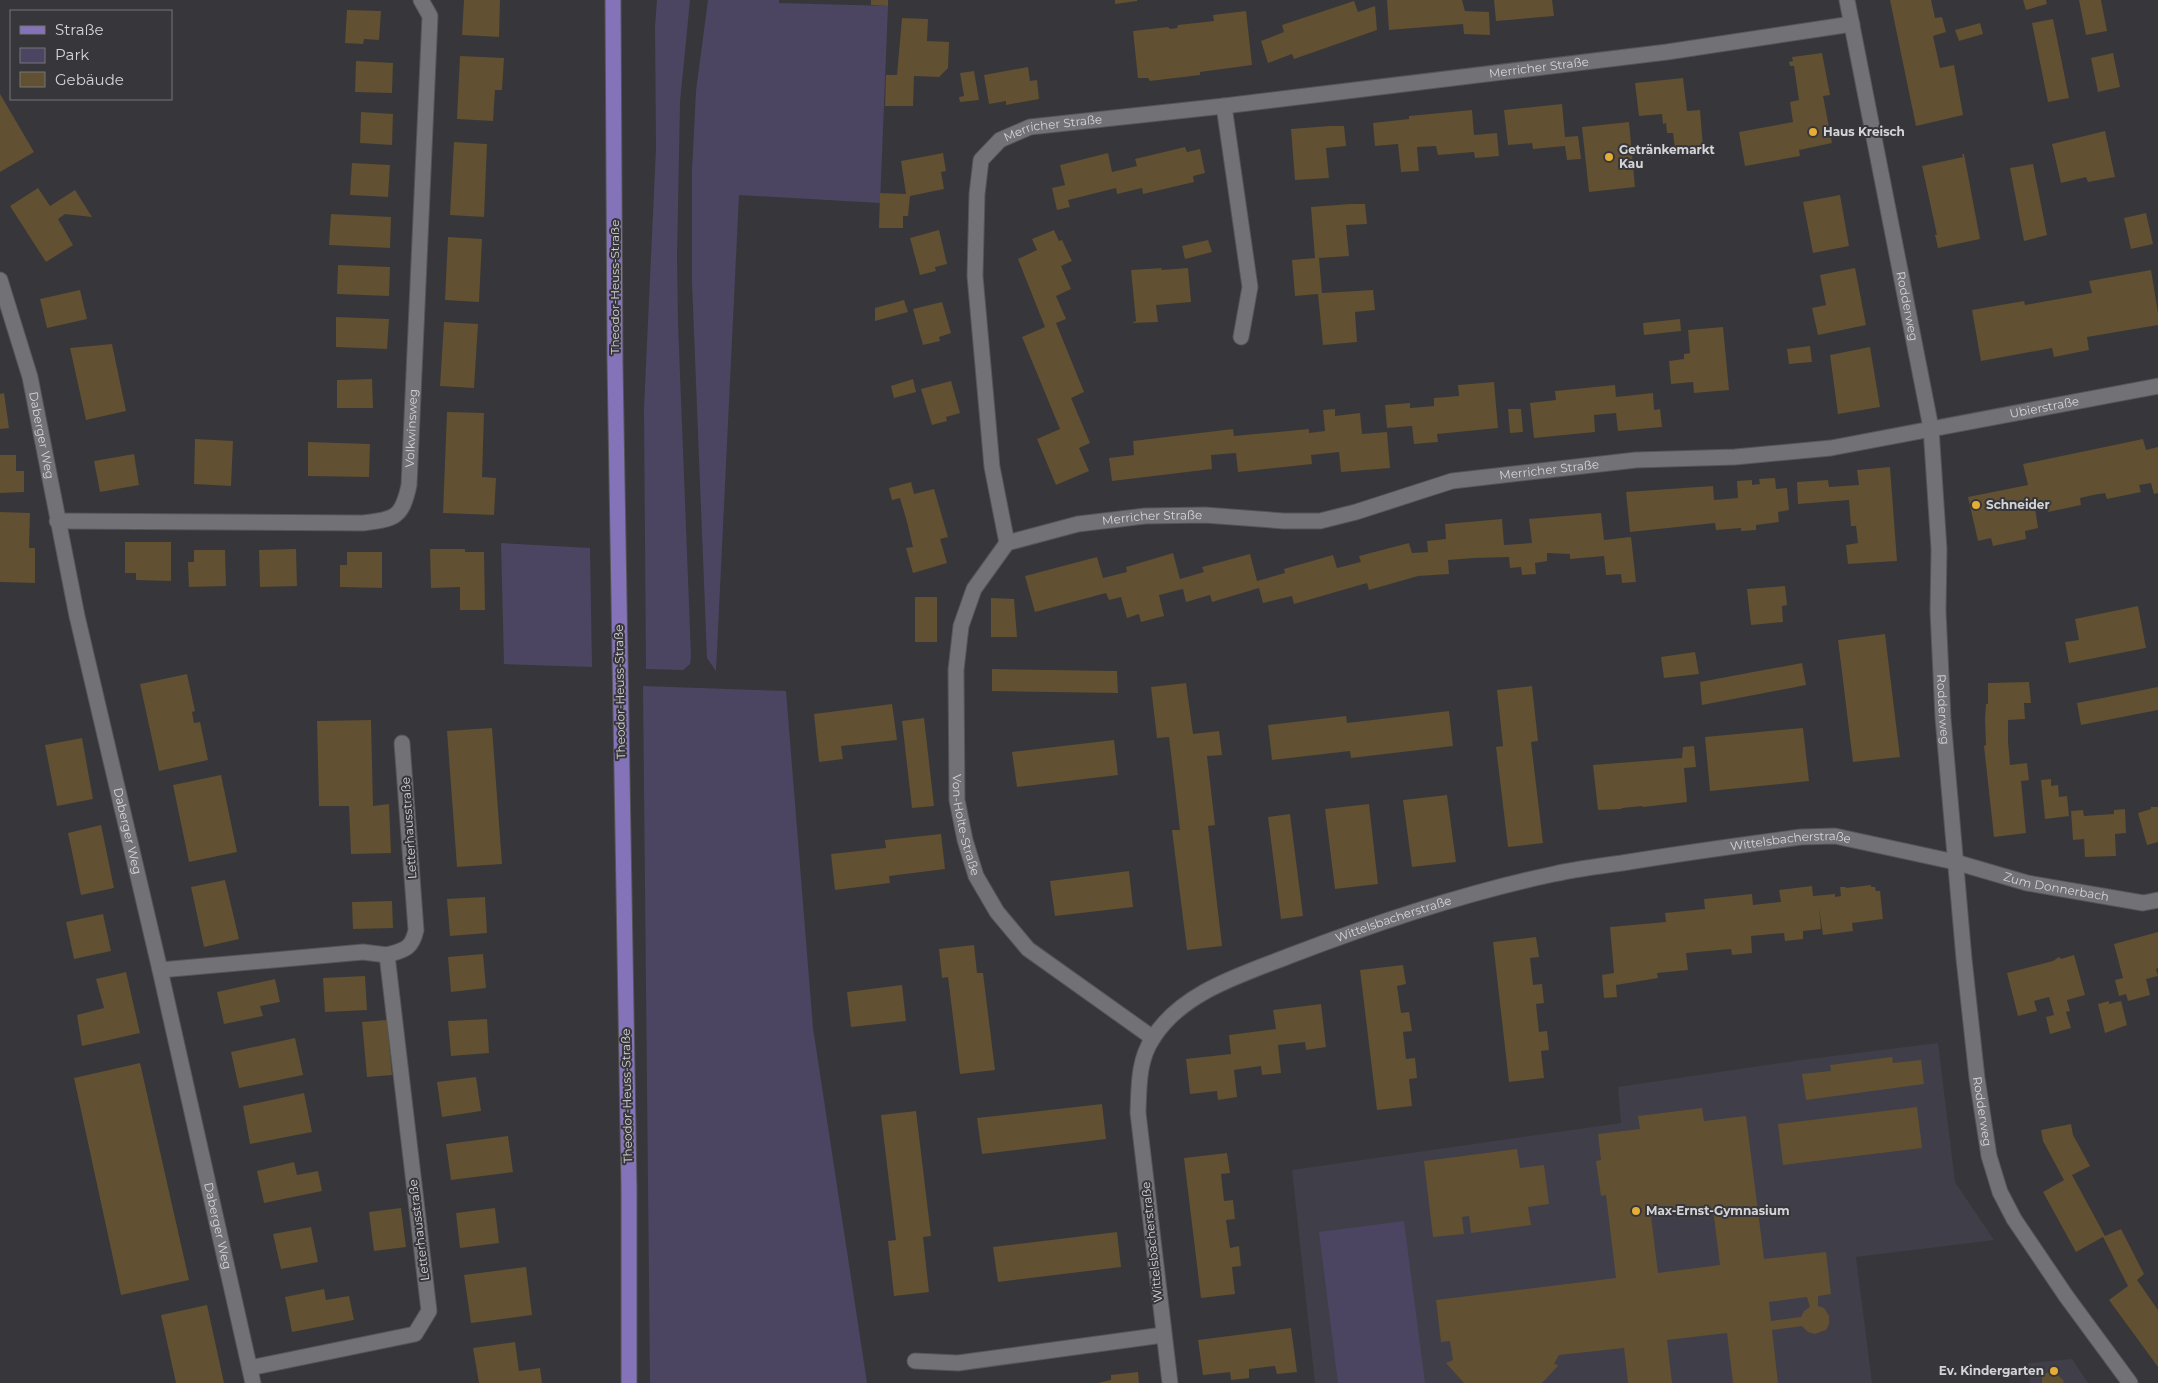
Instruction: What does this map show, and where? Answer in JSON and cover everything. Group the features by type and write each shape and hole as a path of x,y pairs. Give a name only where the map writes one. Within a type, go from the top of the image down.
{"main road":[{"name":"Theodor-Heuss-Straße","path":"614,0 615,363 629,1178 629,1383"}],"street":[{"name":"Volkwinsweg","path":"57,521 363,523 395,517 404,505 409,485 430,16 421,0"},
{"name":"Rodderweg","path":"1847,0 1931,428 1938,540 1938,611 1943,718 1955,862 1977,1078 1989,1156 2000,1192 2014,1219 2066,1296 2130,1383"},
{"name":"Merricher Straße","path":"1852,24 1667,52 1224,106 1030,127 1000,140 981,160 977,194 975,276 992,467 1007,543 1078,524 1145,516 1205,515 1284,521 1320,521 1356,512 1452,481 1636,460 1734,457 1831,448 1931,428"},
{"path":"1224,106 1250,287 1241,336"},
{"name":"Daberger Weg","path":"0,280 30,377 77,616 252,1376"},
{"name":"Ubierstraße","path":"1931,428 2158,386"},
{"name":"Von-Holte-Straße","path":"1007,543 974,589 961,626 956,670 957,800 965,840 976,876 997,912 1028,949 1153,1038"},
{"name":"Letterhausstraße","path":"160,970 363,952 387,955 406,949 414,942 416,930 402,743"},
{"name":"Wittelsbacherstraße","path":"1170,1383 1138,1112 1139,1082 1143,1060 1153,1038 1172,1017 1197,995 1235,977 1322,943 1468,894 1555,873 1801,837 1835,836 1955,862"},
{"name":"Zum Donnerbach","path":"1955,862 2027,883 2143,903 2158,900"},
{"name":"Letterhausstraße","path":"252,1376 415,1334 429,1311 387,955"},
{"path":"915,1361 958,1363 1163,1335"}],"shaded area":[{"name":"Max-Ernst-Gymnasium","path":"1938,1043 1955,1182 1994,1240 1856,1257 1872,1383 1315,1383 1292,1170 1621,1123 1618,1087 1801,1060"},
{"name":"Ev. Kindergarten","path":"2072,1359 2088,1383 2030,1383 2028,1363"}],"green space":[{"path":"657,0 690,0 680,102 677,258 691,656 690,664 683,670 646,669 644,409 656,148 655,26"},
{"path":"708,0 779,0 779,3 888,6 880,203 739,195 716,671 707,658 692,282 692,171 696,91"},
{"path":"501,543 590,548 592,667 504,664"},
{"path":"643,686 786,691 813,1028 867,1383 650,1383"},
{"path":"1404,1221 1425,1383 1338,1383 1319,1232"}],"building":[{"path":"464,0 500,0 499,37 462,35"},
{"path":"871,0 888,0 888,6 871,5"},
{"path":"1115,0 1137,0 1137,1 1115,4"},
{"path":"1387,0 1462,0 1465,11 1489,12 1490,35 1464,34 1463,24 1389,30"},
{"path":"1494,0 1552,0 1554,16 1496,21"},
{"path":"1890,0 1931,0 1935,18 1942,17 1946,32 1933,36 1940,68 1954,65 1963,115 1916,126"},
{"path":"2023,0 2046,0 2047,4 2026,10"},
{"path":"2079,0 2101,0 2107,31 2086,35"},
{"path":"1354,1 1358,12 1375,6 1377,30 1294,59 1292,54 1268,63 1261,41 1284,32 1282,25"},
{"path":"347,10 381,11 379,40 364,39 363,44 345,43"},
{"path":"1246,11 1252,65 1200,72 1200,75 1150,81 1148,78 1138,78 1133,31 1168,27 1170,29 1177,28 1178,25 1214,21 1213,15"},
{"path":"902,18 928,19 927,41 949,42 948,68 939,77 914,76 913,106 885,106 886,75 897,75"},
{"path":"2053,19 2069,98 2048,102 2032,23"},
{"path":"1980,23 1983,34 1959,41 1955,30"},
{"path":"1822,53 1830,95 1823,96 1832,143 1799,150 1800,156 1745,166 1739,132 1793,122 1790,102 1799,100 1794,66 1790,66 1789,62 1793,61 1792,57"},
{"path":"2113,53 2120,87 2098,92 2091,58"},
{"path":"460,56 504,58 502,90 495,90 493,121 457,119"},
{"path":"356,61 393,63 392,93 355,92"},
{"path":"1028,67 1030,81 1037,80 1039,99 1006,105 1006,101 989,104 984,75"},
{"path":"974,71 979,100 960,102 959,97 964,96 960,73"},
{"path":"1683,78 1687,111 1700,110 1703,146 1675,149 1673,133 1667,133 1666,123 1663,124 1662,114 1639,116 1635,83"},
{"path":"0,94 34,152 0,172"},
{"path":"1562,104 1565,137 1578,136 1581,159 1567,160 1565,146 1533,149 1532,143 1508,145 1504,110"},
{"path":"1472,110 1474,135 1497,133 1499,156 1475,158 1474,152 1438,155 1436,146 1417,147 1419,171 1401,172 1398,144 1375,146 1373,123 1409,119 1409,116"},
{"path":"361,112 393,114 392,145 360,143"},
{"name":"Getränkemarkt Kau","path":"1629,122 1635,187 1589,192 1582,127"},
{"path":"1344,126 1346,146 1326,148 1329,178 1295,180 1291,129"},
{"path":"2105,131 2115,177 2088,182 2086,177 2061,183 2052,144"},
{"path":"454,142 487,144 484,217 450,215"},
{"path":"1185,147 1187,152 1200,149 1205,173 1193,176 1194,182 1143,194 1142,188 1117,194 1116,188 1068,200 1070,207 1057,210 1052,188 1065,185 1060,165 1108,153 1112,172 1137,166 1135,159"},
{"path":"943,153 946,171 941,172 944,189 910,196 908,216 903,216 903,228 879,228 880,193 906,194 901,161"},
{"path":"1962,154 1964,154 1980,239 1938,248 1935,235 1937,235 1922,166 1963,157"},
{"path":"352,163 390,165 388,197 350,195"},
{"path":"2033,164 2047,235 2024,241 2010,168"},
{"path":"38,188 50,206 75,190 92,217 65,214 58,219 73,245 46,262 10,206"},
{"path":"1840,195 1849,246 1813,253 1803,202"},
{"path":"1365,204 1367,224 1346,225 1349,256 1319,258 1322,293 1373,290 1375,310 1355,312 1357,342 1323,345 1318,294 1295,296 1292,260 1315,258 1311,207"},
{"path":"2146,213 2153,244 2131,249 2124,218"},
{"path":"331,214 391,217 390,248 329,245"},
{"path":"939,230 947,264 935,267 936,271 920,275 910,238"},
{"path":"1054,230 1059,241 1062,240 1072,261 1061,266 1071,289 1056,296 1066,319 1056,323 1084,392 1071,398 1090,443 1079,448 1089,471 1056,485 1037,439 1060,429 1022,337 1045,327 1018,259 1037,250 1032,239"},
{"path":"448,237 482,239 479,302 445,300"},
{"path":"1208,240 1212,252 1185,259 1182,246"},
{"path":"338,265 390,267 389,296 337,294"},
{"path":"1162,268 1161,270 1188,268 1191,302 1156,305 1158,322 1132,323 1136,321 1131,270"},
{"path":"1855,268 1866,325 1818,335 1812,308 1826,305 1820,275"},
{"path":"2151,270 2158,313 2158,325 2087,337 2089,350 2054,357 2052,348 1981,361 1972,310 2024,301 2025,305 2092,293 2089,281"},
{"path":"80,290 87,319 47,328 40,299"},
{"path":"904,300 908,312 875,321 875,308"},
{"path":"942,302 951,333 939,337 940,341 923,345 913,309"},
{"path":"336,317 389,319 387,349 336,347"},
{"path":"1680,319 1681,331 1644,335 1643,323"},
{"path":"444,322 478,324 474,388 440,386"},
{"path":"1723,327 1729,390 1694,393 1693,382 1671,384 1669,361 1684,359 1684,354 1690,353 1688,330"},
{"path":"112,344 126,411 86,420 70,348"},
{"path":"1810,346 1812,362 1789,364 1787,349"},
{"path":"1870,347 1880,407 1838,414 1830,355"},
{"path":"372,379 373,408 337,408 337,380"},
{"path":"913,379 916,392 894,398 891,386"},
{"path":"951,381 960,413 946,417 947,421 932,425 921,389"},
{"path":"1494,382 1498,428 1437,434 1438,442 1414,444 1412,426 1387,428 1385,405 1410,403 1410,408 1434,406 1434,398 1459,396 1458,385"},
{"path":"1615,385 1616,397 1653,393 1654,410 1660,409 1662,427 1618,431 1616,413 1594,415 1595,432 1534,438 1530,403 1556,400 1555,391"},
{"path":"4,393 9,428 0,429 0,394"},
{"path":"1335,409 1335,416 1360,413 1362,434 1387,432 1390,468 1341,472 1339,452 1311,455 1312,464 1238,472 1236,453 1211,455 1212,469 1112,481 1109,458 1134,455 1133,441 1233,429 1234,436 1309,429 1309,433 1325,431 1323,410"},
{"path":"1508,409 1521,409 1523,432 1510,433"},
{"path":"447,412 484,413 482,477 496,478 494,515 443,513"},
{"path":"195,439 233,441 231,486 194,484"},
{"path":"2143,439 2146,450 2158,447 2158,493 2154,494 2151,483 2139,485 2141,492 2107,499 2105,493 2093,495 2080,498 2081,505 2048,512 2046,505 2035,508 2038,528 2025,531 2026,539 1993,546 1991,538 1978,541 1968,497 2028,485 2023,464"},
{"path":"308,442 370,444 369,477 308,476"},
{"path":"134,454 139,485 100,492 94,461"},
{"path":"0,455 16,455 16,471 24,471 24,492 0,493"},
{"path":"1890,467 1897,561 1848,564 1846,545 1858,543 1856,526 1851,526 1849,500 1798,504 1797,482 1828,480 1829,487 1859,485 1857,470"},
{"path":"1775,478 1776,489 1787,488 1789,510 1778,512 1779,522 1756,525 1756,530 1741,531 1741,528 1716,530 1715,523 1630,532 1626,492 1713,486 1714,500 1738,498 1737,481 1752,480 1752,485 1760,484 1759,479"},
{"path":"911,482 914,494 934,489 948,537 940,539 947,563 913,573 906,548 913,547 907,522 900,498 892,500 889,488"},
{"path":"0,512 30,513 29,548 35,548 35,583 0,582"},
{"path":"1601,513 1604,540 1631,537 1636,582 1622,583 1621,574 1606,575 1604,556 1570,559 1570,554 1547,553 1547,561 1535,563 1536,574 1522,575 1521,567 1510,568 1509,557 1448,560 1449,574 1418,576 1369,590 1367,583 1294,604 1292,596 1263,603 1259,588 1212,602 1210,595 1186,602 1183,589 1159,595 1164,616 1141,622 1139,614 1127,618 1121,597 1109,600 1106,593 1035,612 1025,576 1097,557 1103,578 1127,572 1126,567 1173,553 1180,579 1204,572 1202,567 1250,554 1257,581 1285,573 1284,569 1333,555 1337,568 1361,562 1359,556 1409,543 1412,553 1428,552 1427,541 1446,539 1445,524 1502,519 1504,545 1532,543 1529,519"},
{"path":"125,542 171,542 171,581 136,580 136,573 125,573"},
{"path":"296,549 297,586 260,587 259,550"},
{"path":"430,549 465,549 465,552 484,552 485,610 460,610 460,587 431,588"},
{"path":"194,550 225,550 226,586 189,587 188,562 194,562"},
{"path":"347,552 382,552 382,588 340,587 340,565 347,565"},
{"path":"1785,586 1787,605 1782,606 1783,622 1751,625 1747,589"},
{"path":"915,597 937,597 937,642 915,642"},
{"path":"991,598 1014,599 1017,637 991,637"},
{"path":"2138,606 2146,648 2069,663 2065,642 2079,640 2075,619"},
{"path":"1885,634 1900,757 1853,762 1838,640"},
{"path":"1695,652 1699,674 1664,678 1661,657"},
{"path":"1802,663 1806,685 1702,705 1700,682"},
{"path":"992,669 1117,671 1118,693 992,691"},
{"path":"187,674 195,711 192,712 194,723 200,722 208,760 159,771 140,684"},
{"path":"2029,682 2031,703 2024,703 2025,719 2008,720 2010,765 2027,763 2029,780 2021,781 2026,833 1994,837 1984,746 1986,745 1985,719 1986,704 1988,704 1988,683"},
{"path":"1186,683 1193,734 1219,731 1222,755 1207,756 1215,825 1208,826 1222,946 1187,950 1172,830 1180,830 1169,737 1157,738 1151,687"},
{"path":"1532,686 1538,741 1531,742 1543,843 1508,847 1496,747 1503,746 1497,690"},
{"path":"2158,687 2158,710 2081,725 2077,703"},
{"path":"892,704 897,740 841,746 843,759 819,762 814,714"},
{"path":"1449,711 1453,746 1351,758 1350,751 1272,760 1268,725 1346,716 1347,723"},
{"path":"924,718 934,806 912,808 902,721"},
{"path":"371,720 373,806 389,804 391,853 351,854 349,806 319,806 317,721"},
{"path":"492,728 502,864 457,867 447,731"},
{"path":"1803,728 1809,781 1710,791 1705,737"},
{"path":"82,738 93,799 57,806 45,745"},
{"path":"1114,740 1118,775 1017,787 1012,752"},
{"path":"1694,746 1696,767 1684,768 1687,802 1598,810 1593,765 1682,758 1683,747"},
{"path":"221,775 237,852 189,862 173,785"},
{"path":"2051,779 2051,786 2058,785 2059,797 2067,796 2069,816 2045,819 2041,780"},
{"path":"1447,795 1456,862 1412,867 1403,800"},
{"path":"1369,804 1378,884 1335,889 1325,809"},
{"path":"2151,807 2158,807 2158,842 2147,845 2138,813 2151,809"},
{"path":"2125,809 2126,833 2115,834 2116,856 2085,857 2084,839 2073,840 2071,811 2083,810 2084,816 2114,814 2114,810"},
{"path":"1290,814 1303,916 1281,919 1268,817"},
{"path":"101,825 114,888 81,895 68,833"},
{"path":"941,834 945,869 889,876 890,883 835,890 831,854 886,848 885,840"},
{"path":"1129,871 1133,907 1055,916 1050,881"},
{"path":"225,880 239,939 204,947 191,887"},
{"path":"1871,885 1871,887 1875,887 1876,891 1880,891 1883,919 1852,923 1853,931 1823,935 1819,909 1821,929 1803,931 1803,939 1785,941 1784,933 1751,936 1752,953 1732,955 1731,949 1686,953 1688,970 1657,973 1658,978 1616,985 1617,997 1604,998 1602,975 1614,973 1610,927 1666,922 1665,913 1705,909 1704,899 1752,894 1753,905 1781,902 1779,890 1812,886 1813,896 1835,894 1835,897 1841,896 1840,887"},
{"path":"485,897 487,933 450,936 447,899"},
{"path":"392,901 393,928 353,929 352,902"},
{"path":"103,914 111,951 74,959 66,922"},
{"path":"2158,932 2158,968 2156,969 2158,976 2146,979 2150,995 2128,1001 2126,994 2119,996 2115,980 2123,978 2114,944"},
{"path":"1536,937 1539,957 1530,958 1533,985 1542,984 1544,1003 1536,1004 1539,1032 1547,1031 1549,1050 1541,1051 1544,1078 1509,1082 1493,942"},
{"path":"974,945 977,973 983,973 995,1070 960,1074 948,977 942,978 939,949"},
{"path":"483,954 486,988 451,992 448,957"},
{"path":"2074,955 2085,995 2067,1000 2070,1011 2066,1012 2071,1028 2050,1034 2046,1017 2054,1015 2049,997 2034,1001 2037,1011 2018,1016 2007,973 2053,961 2059,957 2061,959"},
{"path":"1403,965 1406,984 1397,986 1401,1013 1409,1012 1412,1031 1403,1032 1406,1059 1415,1058 1417,1078 1409,1079 1412,1106 1377,1110 1360,970"},
{"path":"126,972 140,1033 82,1046 77,1015 104,1008 96,979"},
{"path":"365,976 367,1010 325,1012 323,978"},
{"path":"275,979 280,1002 260,1006 263,1016 224,1024 217,992"},
{"path":"902,985 906,1021 851,1027 847,992"},
{"path":"2109,1001 2109,1004 2121,1001 2127,1025 2105,1033 2098,1004"},
{"path":"1321,1004 1326,1047 1306,1050 1305,1042 1278,1045 1281,1073 1262,1075 1261,1066 1234,1070 1237,1097 1218,1100 1217,1091 1190,1094 1186,1059 1231,1054 1229,1035 1276,1029 1273,1010"},
{"path":"487,1019 489,1053 451,1056 448,1021"},
{"path":"387,1020 392,1075 367,1077 362,1022"},
{"path":"295,1038 303,1075 239,1088 231,1052"},
{"path":"1892,1057 1893,1063 1921,1060 1924,1084 1806,1100 1802,1074 1831,1071 1830,1065"},
{"path":"140,1063 189,1280 121,1295 74,1078"},
{"path":"476,1077 481,1111 442,1117 437,1082"},
{"path":"304,1093 312,1132 250,1144 243,1106"},
{"path":"1102,1104 1106,1139 982,1154 977,1118"},
{"path":"1917,1107 1922,1148 1783,1165 1778,1124"},
{"path":"1702,1108 1704,1121 1746,1116 1764,1259 1826,1252 1831,1294 1818,1296 1818,1306 1824,1308 1829,1316 1829,1324 1826,1330 1815,1334 1808,1332 1802,1326 1772,1330 1778,1383 1733,1383 1727,1333 1667,1340 1672,1383 1628,1383 1624,1348 1559,1355 1554,1364 1558,1365 1557,1367 1542,1383 1464,1383 1446,1363 1453,1360 1450,1341 1441,1342 1436,1300 1616,1278 1606,1195 1601,1196 1596,1161 1601,1160 1598,1134 1640,1129 1638,1116","holes":["1713,1209 1720,1265 1658,1273 1651,1216","1807,1297 1810,1307 1804,1311 1801,1317 1771,1321 1769,1302"]},
{"path":"916,1111 931,1236 923,1237 929,1292 894,1296 888,1241 896,1240 881,1115"},
{"path":"2071,1124 2073,1135 2090,1166 2072,1175 2105,1236 2121,1229 2144,1274 2137,1280 2158,1310 2158,1367 2109,1300 2128,1286 2103,1237 2076,1252 2043,1192 2064,1180 2043,1141 2041,1130"},
{"path":"508,1136 513,1172 451,1180 446,1144"},
{"path":"1517,1149 1520,1168 1544,1165 1549,1204 1528,1207 1531,1225 1471,1233 1469,1216 1462,1217 1464,1234 1433,1237 1424,1161"},
{"path":"1227,1153 1230,1173 1221,1174 1224,1201 1233,1200 1235,1219 1226,1220 1230,1248 1239,1246 1241,1266 1232,1267 1235,1294 1201,1298 1184,1158"},
{"path":"294,1162 297,1175 318,1171 322,1191 264,1203 257,1171"},
{"path":"401,1208 406,1247 374,1251 369,1212"},
{"path":"495,1208 499,1243 460,1248 456,1213"},
{"path":"311,1227 318,1262 281,1269 273,1234"},
{"path":"1117,1232 1121,1267 998,1282 993,1247"},
{"path":"526,1267 532,1315 471,1323 464,1275"},
{"path":"324,1289 326,1300 349,1296 354,1320 292,1332 285,1297"},
{"path":"207,1305 224,1383 176,1383 161,1315"},
{"path":"1291,1328 1297,1372 1277,1374 1275,1366 1249,1369 1249,1378 1231,1380 1230,1372 1203,1375 1198,1340"},
{"path":"515,1342 519,1371 540,1368 542,1383 479,1383 473,1348"},
{"path":"2053,1370 2064,1381 2063,1383 2042,1383 2042,1375"},
{"path":"1138,1372 1139,1383 1098,1383 1111,1380 1111,1375"}],"place":[{"name":"Haus Kreisch","path":"1813,132"},
{"name":"Getränkemarkt Kau","path":"1609,157"},
{"name":"Schneider","path":"1976,505"},
{"name":"Max-Ernst-Gymnasium","path":"1636,1211"},
{"name":"Ev. Kindergarten","path":"2054,1371"}]}
